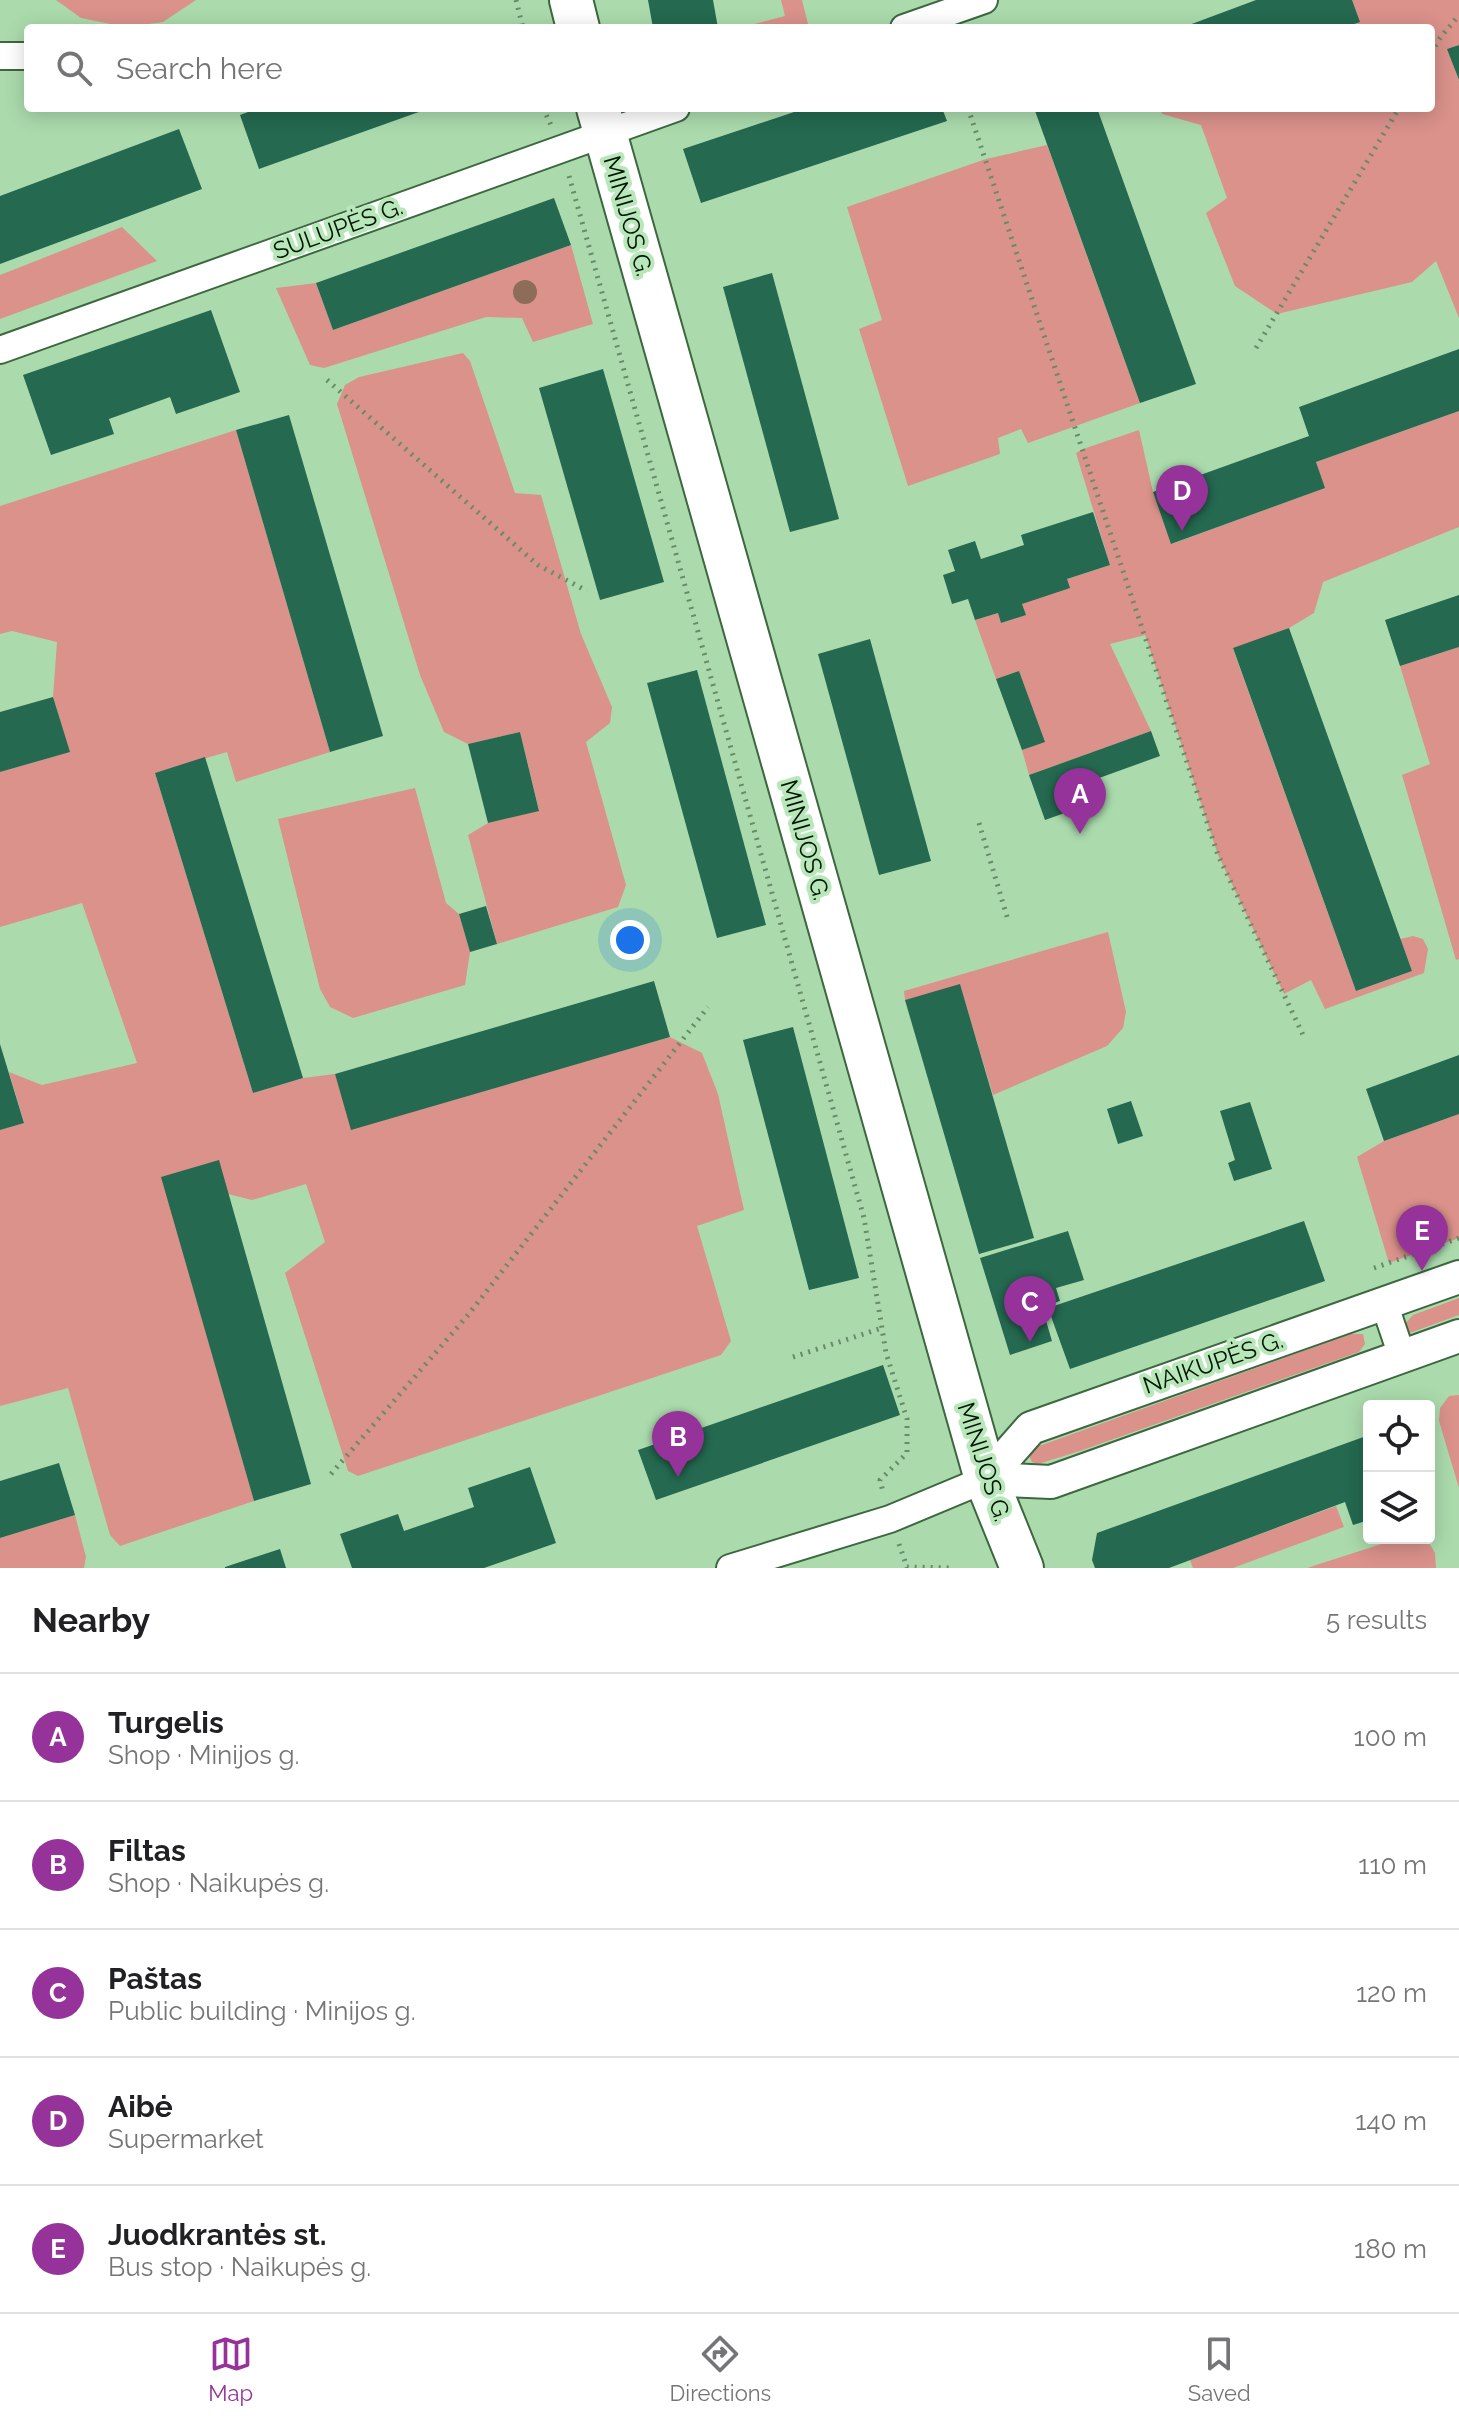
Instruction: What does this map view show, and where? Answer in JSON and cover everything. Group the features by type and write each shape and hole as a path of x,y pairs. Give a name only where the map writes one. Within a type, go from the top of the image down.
{"main road":[{"path":"571,0 577,24"},
{"name":"MINIJOS G.","path":"601,121 986,1479 1022,1568"}],"street":[{"path":"915,24 984,0"},
{"path":"0,56 24,56"},
{"name":"SULUPĖS G.","path":"0,350 561,149 601,121 653,112"},
{"name":"NAIKUPĖS G.","path":"986,1479 1031,1428 1459,1277"},
{"path":"1384,1303 1402,1356"},
{"name":"NAIKUPĖS G.","path":"730,1568 890,1519 986,1479 1051,1482 1459,1336"}],"path":[{"path":"516,0 522,24"},
{"path":"1435,48 1459,15"},
{"path":"545,112 561,149 864,1218 886,1353 907,1419 907,1453 880,1480 890,1519 907,1567 953,1568"},
{"path":"969,112 1218,855 1304,1037"},
{"path":"1256,348 1397,112"},
{"path":"327,380 538,565 587,591"},
{"path":"979,823 1008,920"},
{"path":"331,1474 468,1315 708,1007"},
{"path":"1374,1268 1459,1238"},
{"path":"793,1357 882,1328"}],"shaded area":[{"path":"56,0 196,0 163,22 110,24 81,18"},
{"path":"781,0 802,0 808,24 754,24 785,16"},
{"path":"1352,0 1459,0 1459,45 1448,49 1459,81 1459,318 1436,261 1412,282 1277,314 1235,286 1206,213 1227,198 1201,125 1162,114 1435,112 1435,24 1343,24"},
{"path":"1047,145 1140,403 1028,443 1021,429 998,438 1000,454 908,486 859,329 882,320 847,207 986,159"},
{"path":"122,227 157,261 0,319 0,275"},
{"path":"571,245 593,324 533,342 522,318 486,317 324,368 310,365 276,288 316,283 333,330"},
{"path":"463,353 470,361 515,493 541,495 581,634 612,707 610,723 586,742 626,885 618,907 497,944 468,835 488,823 539,810 520,732 468,744 444,732 420,675 337,404 345,385 359,377"},
{"path":"1459,411 1459,527 1323,582 1314,613 1289,628 1233,649 1356,991 1412,971 1400,939 1413,936 1423,939 1428,949 1424,973 1325,1009 1311,980 1284,994 1218,855 1145,635 1110,644 1151,731 1029,775 1022,750 1044,741 1019,671 996,679 975,620 998,613 1001,623 1025,615 1022,604 1067,579 1110,565 1076,453 1083,449 1139,430 1153,492 1172,544 1324,488 1316,462"},
{"path":"236,430 330,752 236,782 227,752 155,773 253,1093 303,1078 335,1074 352,1129 670,1037 702,1053 718,1094 744,1210 697,1226 731,1341 721,1355 358,1476 348,1471 285,1273 325,1242 306,1184 252,1200 228,1194 194,1168 162,1177 254,1501 120,1546 110,1535 68,1388 0,1406 0,1130 24,1122 9,1072 42,1085 137,1063 82,903 0,927 0,772 69,752 53,697 57,642 12,631 0,634 0,506"},
{"path":"1459,647 1459,959 1456,960 1402,775 1430,764 1400,666"},
{"path":"415,788 446,903 459,914 470,952 465,985 353,1018 330,1007 320,989 278,819"},
{"path":"1108,932 1126,1012 1123,1028 1107,1046 993,1095 960,985 905,1000 904,991"},
{"path":"1459,1114 1459,1238 1389,1263 1357,1157 1384,1141"},
{"path":"1459,1298 1459,1315 1407,1334 1402,1327 1413,1315"},
{"path":"1351,1334 1363,1334 1365,1344 1359,1352 1080,1451 1038,1464 1032,1462 1029,1456 1039,1446"},
{"path":"1459,1395 1459,1488 1439,1421 1440,1408 1449,1396"},
{"path":"1336,1506 1344,1527 1233,1568 1193,1568 1190,1560"},
{"path":"75,1515 86,1557 84,1568 0,1568 0,1538"},
{"path":"1381,1544 1430,1544 1435,1553 1436,1568 1307,1568"}],"building":[{"path":"648,0 713,0 717,24 652,24"},
{"path":"1256,0 1352,0 1360,22 1354,24 1192,24"},
{"path":"1459,45 1459,80 1447,49"},
{"path":"248,112 419,112 259,169 240,115"},
{"path":"794,112 944,112 947,121 701,203 683,149"},
{"path":"1035,112 1098,112 1196,384 1140,403"},
{"path":"179,129 202,189 0,264 0,196"},
{"path":"554,198 571,245 333,330 316,283"},
{"path":"772,273 839,519 790,532 723,287"},
{"path":"211,310 240,392 176,414 170,397 109,419 114,434 51,455 23,375"},
{"path":"1459,349 1459,411 1316,462 1325,488 1171,544 1153,492 1309,436 1299,407"},
{"path":"603,369 664,582 600,600 539,388"},
{"path":"289,415 383,736 330,752 236,430"},
{"path":"1093,512 1110,565 1067,579 1070,588 1022,604 1026,615 1001,623 998,613 975,620 968,599 952,604 943,575 955,571 948,550 975,541 981,559 1024,545 1021,535"},
{"path":"1459,595 1459,647 1400,666 1385,620"},
{"path":"1289,628 1412,971 1356,991 1233,648"},
{"path":"870,639 931,861 879,875 818,654"},
{"path":"697,670 766,925 717,938 647,683"},
{"path":"1019,671 1045,742 1022,750 996,679"},
{"path":"53,697 70,752 0,772 0,712"},
{"path":"1151,731 1160,756 1066,790 1073,810 1045,820 1029,775"},
{"path":"520,732 539,811 488,823 468,744"},
{"path":"205,757 303,1078 253,1093 155,773"},
{"path":"486,906 497,944 470,952 459,914"},
{"path":"654,981 670,1037 351,1130 335,1074"},
{"path":"960,984 1034,1238 979,1254 905,1000"},
{"path":"793,1027 859,1278 809,1290 743,1040"},
{"path":"0,1044 24,1123 0,1130"},
{"path":"1459,1055 1459,1114 1384,1141 1366,1089"},
{"path":"1131,1101 1143,1136 1118,1144 1107,1109"},
{"path":"1250,1102 1272,1169 1234,1181 1228,1163 1235,1160 1220,1111"},
{"path":"219,1160 311,1484 254,1501 161,1177"},
{"path":"1304,1221 1325,1281 1070,1369 1048,1308"},
{"path":"1068,1231 1084,1280 1056,1288 1060,1301 1042,1307 1052,1341 1010,1355 980,1258"},
{"path":"883,1365 900,1415 656,1500 638,1450"},
{"path":"1363,1437 1363,1522 1353,1525 1345,1502 1169,1568 1095,1568 1092,1560 1097,1533"},
{"path":"59,1463 75,1515 0,1538 0,1481"},
{"path":"530,1467 556,1543 484,1568 352,1568 340,1534 398,1514 404,1531 474,1507 468,1488"},
{"path":"280,1549 286,1568 225,1568 225,1567"}],"place":[{"name":"Aibė","path":"1182,531"},
{"name":"Turgelis","path":"1080,834"},
{"name":"Juodkrantės st.","path":"1422,1271"},
{"name":"Paštas","path":"1030,1342"},
{"name":"Filtas","path":"678,1477"}]}
